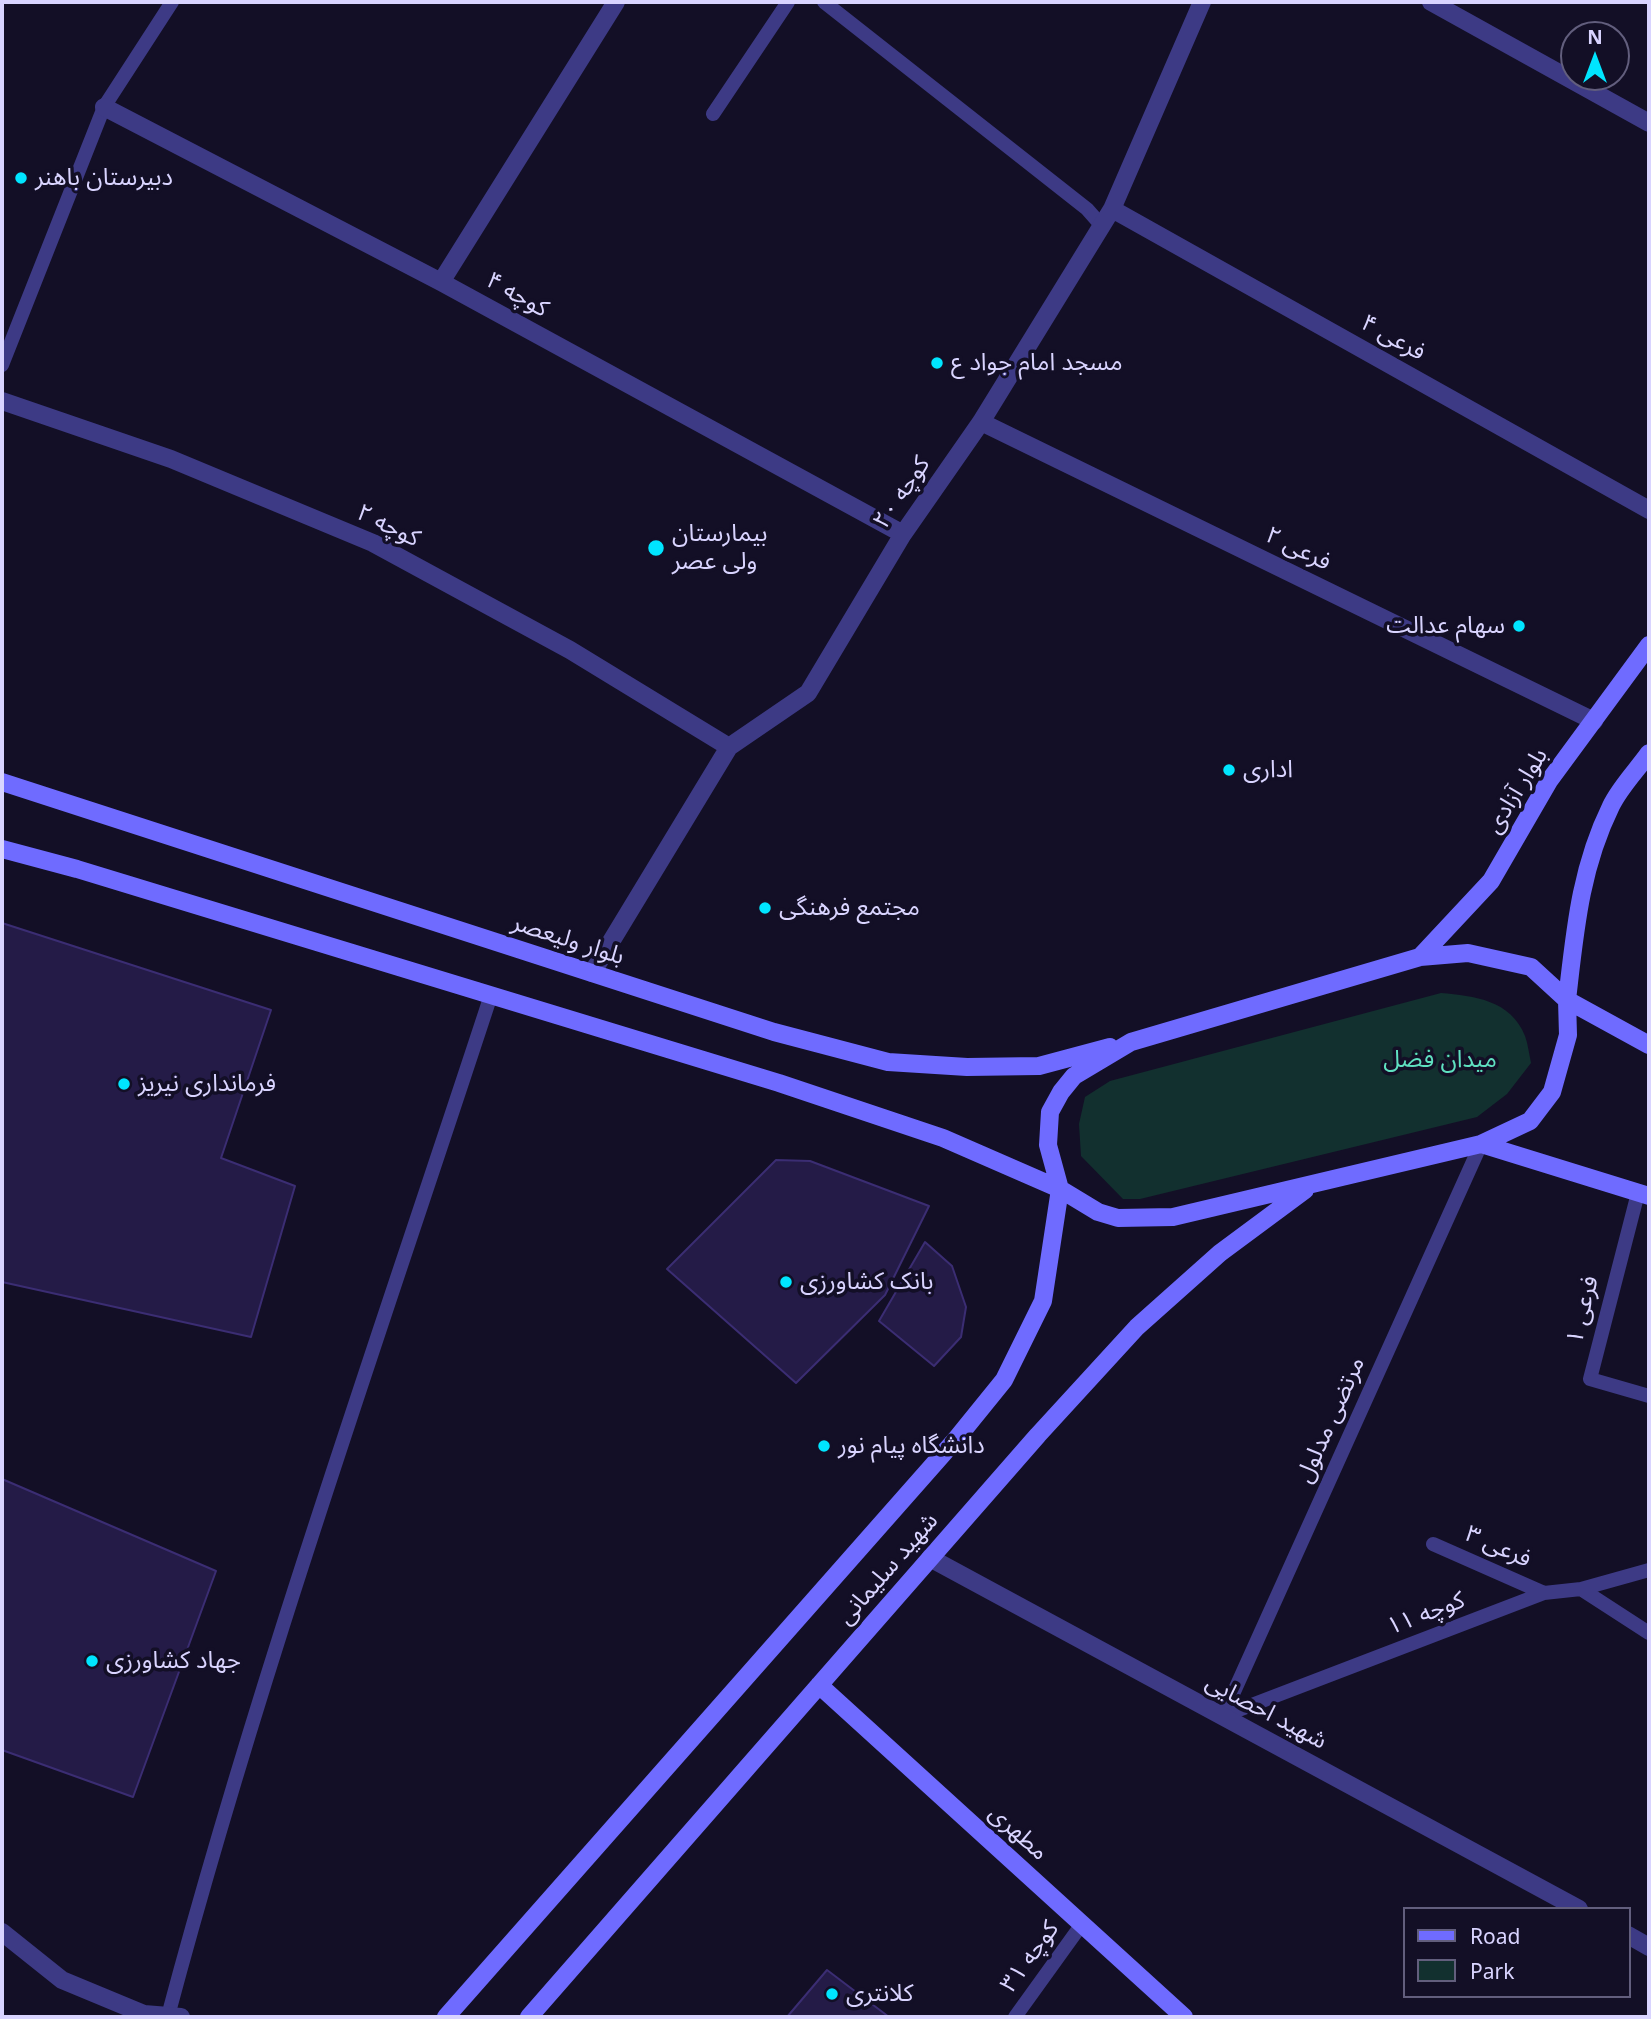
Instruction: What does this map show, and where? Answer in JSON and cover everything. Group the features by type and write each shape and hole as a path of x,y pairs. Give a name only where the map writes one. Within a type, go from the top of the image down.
{"main road":[{"name":"بلوار آزادی","path":"1420,957 1491,881 1549,781 1649,645"},
{"path":"2,849 77,869 779,1083 943,1138 1060,1189 1098,1212 1118,1218 1173,1217 1481,1144 1530,1121 1552,1092 1568,1035 1567,1000 1575,926 1589,858 1612,803 1649,754"},
{"name":"بلوار ولیعصر","path":"2,782 774,1032 888,1062 967,1067 1039,1066 1130,1042"},
{"path":"1060,1189 1048,1146 1050,1112 1074,1076 1130,1042 1420,957 1468,953 1531,967 1567,1000 1649,1045"},
{"path":"1481,1144 1644,1194"},
{"name":"شهید سلیمانی","path":"529,2017 1029,1445 1137,1327 1220,1254 1313,1184"},
{"name":"شهید سلیمانی","path":"446,2017 957,1437 1004,1380 1043,1301 1060,1189"},
{"name":"مطهری","path":"819,1685 1184,2017"}],"street":[{"path":"441,282 616,2"},
{"name":"کوچه ۲۰","path":"592,973 729,747 807,693 903,534 981,422 1112,209 1202,2"},
{"path":"1431,2 1649,123"},
{"name":"کوچه ۴","path":"104,107 441,282 903,534"},
{"name":"فرعی ۴","path":"1112,209 1649,510"},
{"name":"کوچه ۲","path":"2,401 171,459 373,543 570,650 729,747"},
{"name":"فرعی ۲","path":"981,422 1594,721"},
{"name":"شهید احصایی","path":"930,1558 1575,1907"},
{"path":"2,1932 62,1980 144,2014 174,2017"},
{"path":"1630,1936 1649,1947"}],"lane":[{"path":"2,365 104,107 172,2"},
{"path":"713,114 788,2"},
{"path":"824,2 1087,209 1102,226"},
{"path":"174,2017 204,1881 296,1583 491,995"},
{"name":"مرتضی مدلول","path":"1223,1716 1481,1144"},
{"name":"فرعی ۱","path":"1644,1194 1590,1379 1649,1396"},
{"name":"فرعی ۳","path":"1433,1544 1544,1593"},
{"name":"کوچه ۱۱","path":"1223,1716 1544,1593 1581,1589 1649,1570"},
{"path":"1581,1589 1649,1633"},
{"name":"کوچه ۳۱","path":"1015,2017 1082,1924"}],"green space":[{"name":"میدان فضل","path":"1441,993 1478,998 1501,1007 1519,1024 1526,1039 1531,1063 1507,1094 1477,1117 1140,1199 1123,1199 1081,1156 1079,1124 1085,1097 1110,1081"}],"building":[{"name":"فرمانداری نیریز","path":"2,923 271,1010 221,1158 295,1186 251,1337 2,1282"},
{"name":"بانک کشاورزی","path":"776,1160 810,1161 929,1206 885,1295 796,1383 667,1269"},
{"path":"925,1242 952,1266 966,1307 961,1337 934,1366 879,1321"},
{"name":"جهاد کشاورزی","path":"2,1479 216,1571 133,1797 2,1750"},
{"name":"کلانتری","path":"827,1970 889,2017 787,2017"}],"place":[{"name":"دبیرستان باهنر","path":"21,178"},
{"name":"مسجد امام جواد ع","path":"937,363"},
{"name":"بیمارستان ولی عصر","path":"656,548"},
{"name":"سهام عدالت","path":"1519,626"},
{"name":"اداری","path":"1229,770"},
{"name":"مجتمع فرهنگی","path":"765,908"},
{"name":"فرمانداری نیریز","path":"124,1084"},
{"name":"بانک کشاورزی","path":"786,1282"},
{"name":"دانشگاه پیام نور","path":"824,1446"},
{"name":"جهاد کشاورزی","path":"92,1661"},
{"name":"کلانتری","path":"832,1994"}]}
